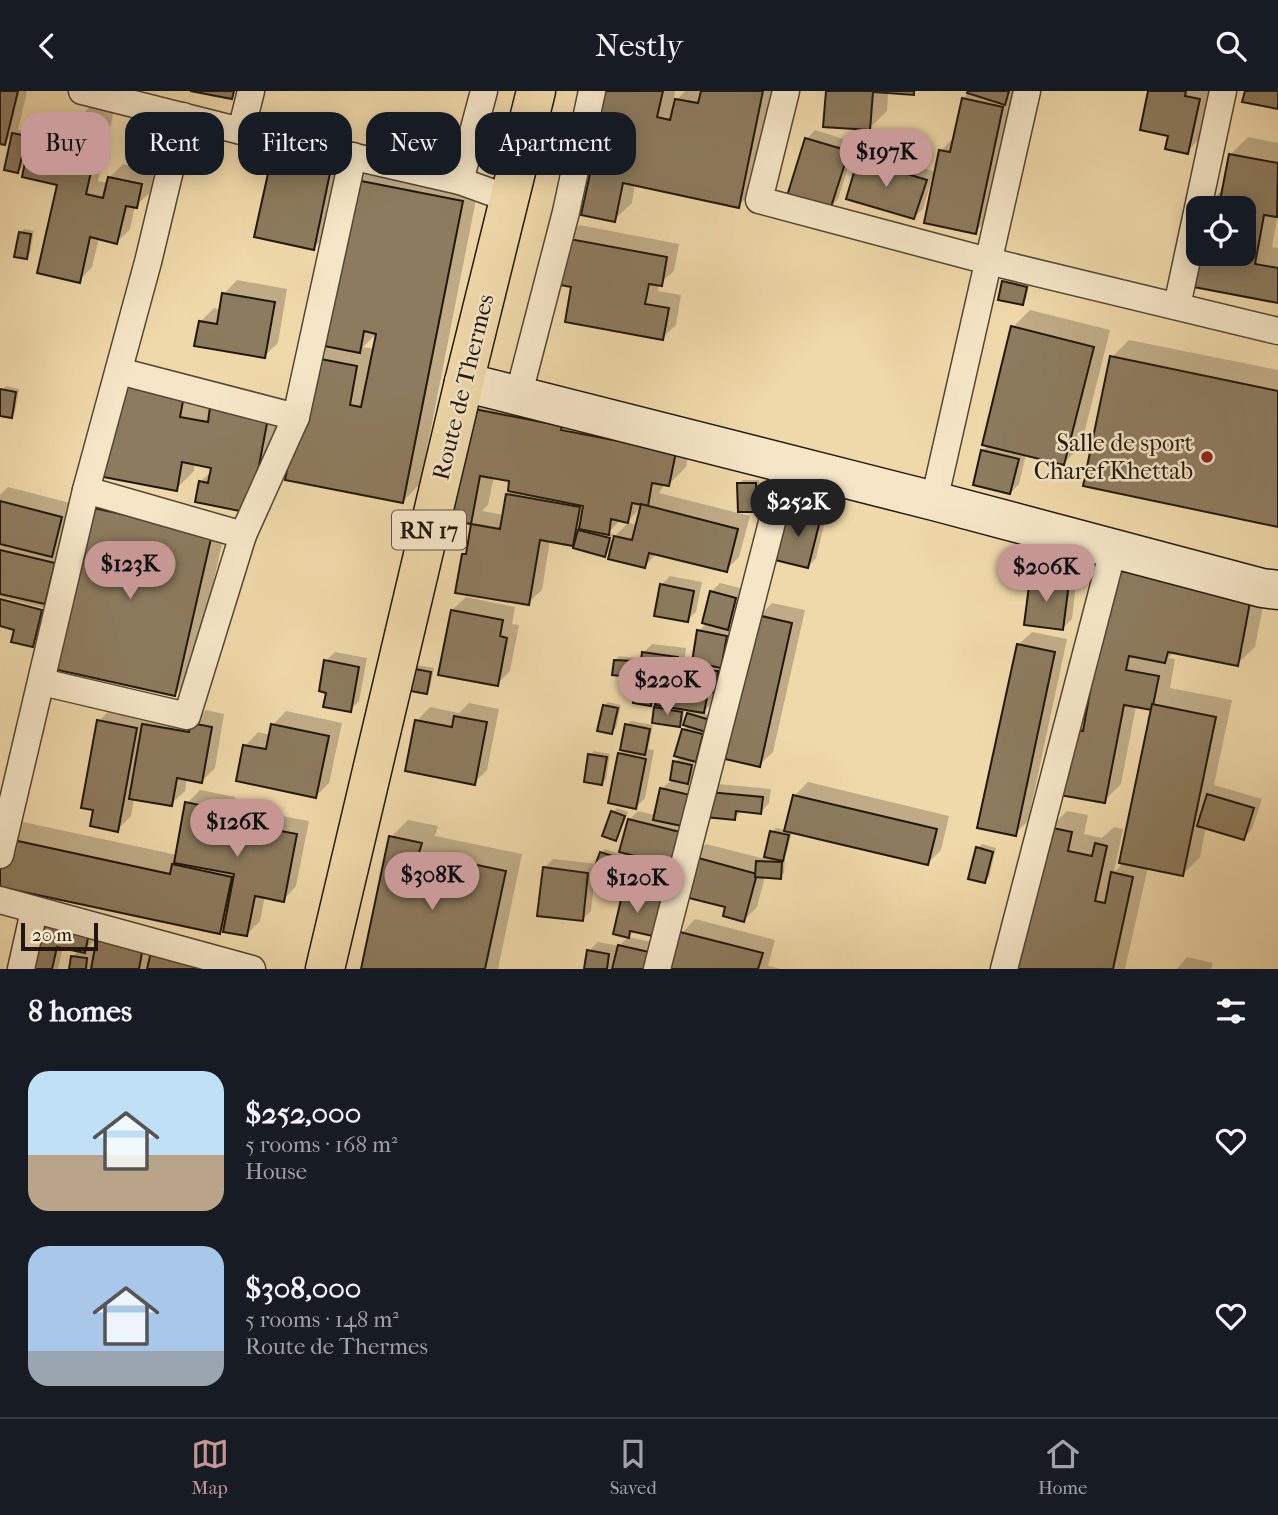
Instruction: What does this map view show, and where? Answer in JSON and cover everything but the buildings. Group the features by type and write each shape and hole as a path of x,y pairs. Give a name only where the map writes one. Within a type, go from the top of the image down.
{"main road":[{"name":"Route de Thermes","path":"325,969 464,381 536,91"},
{"path":"464,381 518,397 934,501 1113,550 1278,590"}],"street":[{"path":"82,91 167,112"},
{"path":"246,112 251,91"},
{"path":"460,181 484,91"},
{"path":"518,397 566,212 592,91"},
{"path":"786,91 759,200 988,261 1278,331"},
{"path":"934,501 1027,91"},
{"path":"1177,306 1223,91"},
{"path":"43,682 187,716 243,535 296,417 353,156 460,181 510,199"},
{"path":"0,856 86,490 168,175"},
{"path":"119,371 296,417"},
{"path":"657,969 787,464"},
{"path":"86,490 243,535"},
{"path":"1004,969 1113,550"},
{"path":"0,900 252,969"},
{"path":"21,969 34,911"}],"place":[{"name":"Salle de sport Charef Khettab","path":"1207,457"}]}
